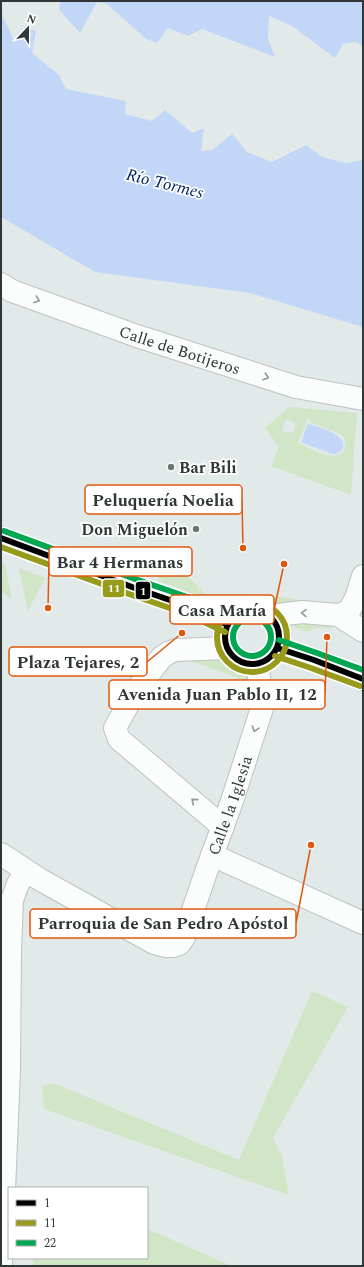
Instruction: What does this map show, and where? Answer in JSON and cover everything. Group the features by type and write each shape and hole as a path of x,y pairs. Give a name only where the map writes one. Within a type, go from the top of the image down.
{"main road":[{"name":"Calle de Botijeros","path":"1,284 12,291 137,336 280,382 296,387 363,399"},
{"path":"1,538 190,608 228,625"},
{"path":"270,616 302,612 338,615 348,611 356,598 363,576"},
{"path":"244,611 262,611 270,616 276,622 280,640 272,656 257,664 248,664 239,661 227,648 225,639 230,621 236,615 244,611"},
{"path":"338,615 363,631"},
{"path":"223,827 119,739 115,728 135,692 161,658 168,653 176,650 227,648"},
{"path":"277,648 314,660 363,679"},
{"name":"Calle la Iglesia","path":"26,871 154,943 165,946 179,944 184,937 223,827 263,705 257,664"},
{"path":"1,854 26,871 18,884 12,900 9,1070 1,1264"},
{"path":"212,855 363,923"}],"green space":[{"path":"289,407 357,413 351,495 271,466 279,447 265,428","holes":["308,418 311,419 310,422 341,435 345,440 345,446 342,452 338,455 331,456 317,452 298,443","286,419 295,424 295,430 290,433 282,431"]},
{"path":"5,563 12,600 1,591 1,566"},
{"path":"19,568 45,578 28,611"},
{"path":"168,571 186,576 198,586 206,596 220,597 234,595 256,595 229,603 217,602 158,581 159,577"},
{"path":"256,595 274,595 312,603 279,604"},
{"path":"290,619 319,621 334,626 329,629 316,628 307,632 289,625"},
{"path":"189,660 223,660 231,669 252,678 251,683"},
{"path":"312,991 348,1007 273,1138 282,1156 289,1195 44,1109 42,1086 53,1083 239,1160"},
{"path":"148,1229 232,1266 33,1266 34,1259 148,1259"}],"water":[{"path":"60,1 363,1 363,46 355,42 343,44 335,58 292,26 269,16 268,39 275,57 202,29 188,36 168,28 157,43 146,39 107,4 97,2 80,33 59,10"},
{"name":"Río Tormes","path":"1,13 14,40 29,28 36,31 32,53 59,75 66,89 126,101 125,114 152,121 165,110 192,133 204,128 201,151 212,150 232,134 247,152 272,162 306,145 322,157 346,163 363,160 363,327 250,293 95,272 1,217"},
{"path":"308,424 325,429 336,435 341,439 343,448 336,454 332,454 301,442"}],"transit line":[{"name":"22","path":"4,531 193,599 231,618"},
{"name":"1","path":"1,538 190,607 228,625"},
{"name":"11","path":"1,547 187,614 225,632"},
{"name":"11","path":"252,602 265,605 277,612 284,624 287,637 284,650 277,662 265,669 252,672 239,669 227,662 220,650 217,637 220,624 227,612 239,605 252,602"},
{"name":"1","path":"247,610 257,610 267,614 275,622 279,632 279,637 279,642 275,652 267,660 257,664 247,664 237,660 229,652 225,642 225,632 229,622 237,614 247,610"},
{"name":"22","path":"248,618 256,618 266,623 270,630 271,637 270,644 266,651 256,656 248,656 238,651 236,648 233,641 233,633 238,623 241,621 248,618"},
{"name":"22","path":"279,640 363,670"},
{"name":"1","path":"277,648 314,660 363,679"},
{"name":"11","path":"275,656 360,686"}],"place":[{"name":"Bar Bili","path":"171,467"},
{"name":"Don Miguelón","path":"196,529"},
{"name":"Peluquería Noelia","path":"243,548"},
{"name":"Casa María","path":"284,564"},
{"name":"Bar 4 Hermanas","path":"48,608"},
{"name":"Plaza Tejares, 2","path":"182,633"},
{"name":"Avenida Juan Pablo II, 12","path":"327,637"},
{"name":"Parroquia de San Pedro Apóstol","path":"311,845"}]}
